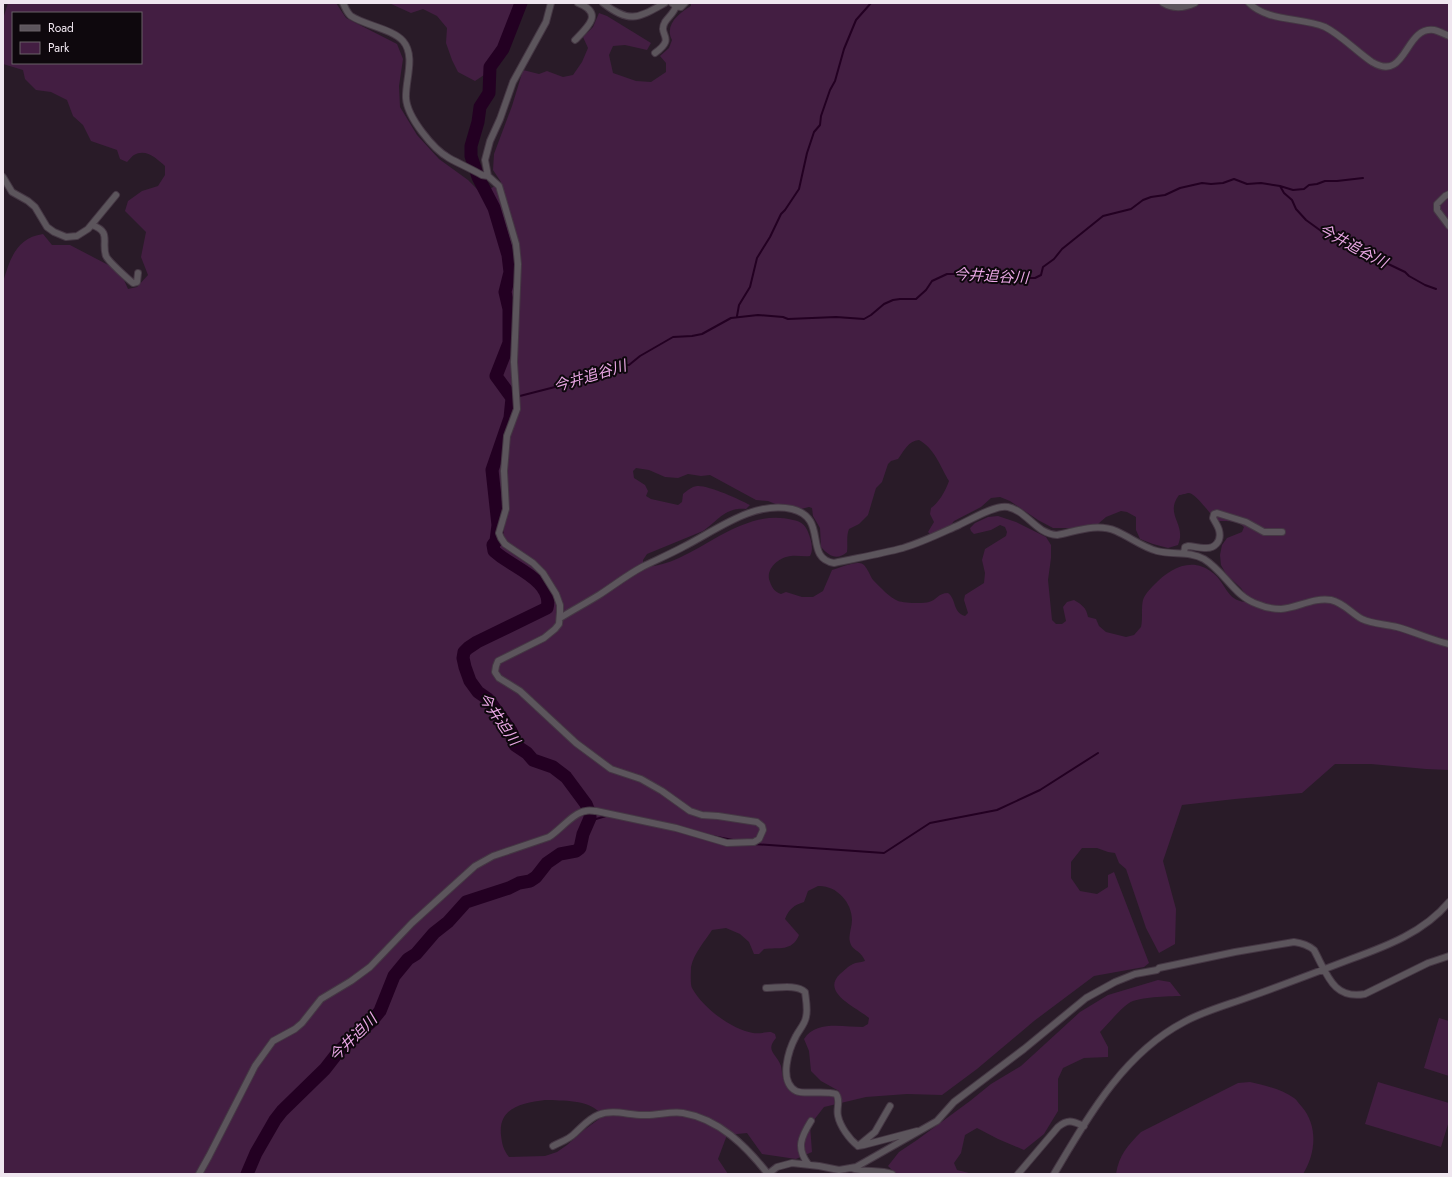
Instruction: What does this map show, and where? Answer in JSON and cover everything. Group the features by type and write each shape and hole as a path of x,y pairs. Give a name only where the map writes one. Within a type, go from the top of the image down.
{"street":[{"path":"199,1174 255,1066 273,1041 295,1029 302,1023 321,999 351,981 370,967 412,923 475,866 493,856 549,837 556,833 577,814 585,810 676,828 727,843 754,842 759,839 763,830 762,826 757,822 702,815 690,811 662,791 641,779 611,769 576,743 520,691 499,678 495,672 498,661 544,638 556,629 560,618 560,605 556,594 543,573 533,563 505,544 499,533 506,509 504,471 507,436 517,410 514,362 518,264 517,251 508,214 499,186 488,176 482,175 442,153 419,127 407,109 406,97 409,65 408,50 403,41 392,34 351,16 343,3"},
{"path":"488,176 485,160 490,141 500,120 513,82 546,22 551,3"},
{"path":"575,40 588,27 592,18 592,14 589,9 578,3"},
{"path":"603,3 614,11 636,17 643,15 665,3"},
{"path":"674,4 681,7 685,3"},
{"path":"1163,3 1168,6 1180,8 1195,3"},
{"path":"1249,3 1254,8 1287,20 1304,20 1325,27 1368,60 1381,66 1392,66 1397,63 1414,39 1422,32 1433,30 1449,36"},
{"path":"655,53 664,47 666,42 663,28 665,22 675,11 674,4"},
{"path":"3,177 10,190 31,204 47,227 66,237 83,234 116,195"},
{"path":"1449,194 1437,204 1437,210 1449,226"},
{"path":"92,225 102,229 104,233 106,254 109,261 133,283 137,282 138,273"},
{"path":"560,618 641,568 684,547 719,526 767,508 785,508 805,514 812,523 820,555 828,561 834,563 903,548 931,538 991,510 1007,507 1015,510 1044,532 1052,535 1099,527 1116,531 1146,547 1155,550 1168,553 1195,555 1204,559 1240,595 1258,605 1279,609 1326,599 1341,603 1362,619 1398,627 1449,644"},
{"path":"1184,553 1185,547 1188,546 1208,548 1218,543 1219,529 1213,518 1214,514 1217,513 1246,522 1264,532 1282,532"},
{"path":"1054,1174 1115,1080 1134,1059 1157,1039 1184,1022 1205,1012 1325,970 1388,945 1426,924 1444,909 1449,902"},
{"path":"553,1146 571,1137 588,1121 599,1115 614,1112 644,1116 682,1113 706,1121 729,1133 745,1146 768,1174 777,1167 787,1164 808,1164 839,1170 856,1167 938,1121 954,1102 1024,1049 1086,998 1135,974 1234,952 1294,942 1302,943 1314,950 1336,988 1341,992 1356,996 1365,994 1428,963 1449,956"},
{"path":"766,988 795,988 802,989 805,992 807,1016 791,1048 786,1069 788,1080 793,1088 800,1092 823,1092 836,1094 839,1100 838,1112 840,1124 858,1146"},
{"path":"858,1146 874,1132 890,1106"},
{"path":"808,1164 804,1159 800,1147 810,1121"},
{"path":"1018,1174 1064,1122 1073,1121 1084,1126"},
{"path":"858,1146 907,1132 922,1130"},
{"path":"850,1168 860,1171 881,1171 892,1174"}],"green space":[{"path":"8,3 336,3 346,18 397,44 403,59 399,86 400,107 417,135 439,159 468,180 482,194 501,182 493,170 494,154 512,106 523,70 539,74 547,71 563,77 573,75 582,62 588,48 583,37 593,27 599,13 607,16 651,43 647,50 625,45 613,46 609,55 613,73 636,81 651,82 666,72 666,63 660,56 669,48 672,40 670,35 671,24 682,12 691,6 691,3 1449,3 1449,770 1371,764 1335,764 1302,793 1182,805 1163,861 1176,909 1175,944 1159,953 1146,928 1126,869 1119,863 1115,853 1097,848 1082,848 1071,862 1071,878 1080,891 1097,894 1108,887 1108,875 1114,872 1149,963 1144,967 1094,976 1034,1021 977,1069 942,1095 907,1094 866,1097 824,1107 810,1125 812,1152 796,1159 762,1154 747,1133 727,1135 718,1159 728,1174 3,1174 3,282 8,265 20,245 34,236 43,234 52,245 70,245 114,268 124,280 128,289 137,287 148,275 141,257 146,232 125,211 128,201 142,191 158,186 165,175 165,166 151,155 143,153 134,155 127,162 120,159 117,150 91,141 83,125 73,116 67,100 51,92 36,90 25,79 23,70 3,64 3,19","holes":["919,440 925,444 937,458 949,481 942,496 931,508 930,514 934,522 928,532 931,535 946,531 954,521 981,507 991,498 1000,497 1010,501 1038,520 1053,528 1087,528 1098,524 1106,517 1121,511 1127,512 1136,517 1136,530 1140,539 1168,548 1178,545 1180,538 1180,531 1174,514 1175,502 1179,495 1189,493 1192,494 1217,521 1235,522 1244,527 1242,532 1227,538 1222,545 1220,555 1221,565 1226,574 1241,588 1247,597 1245,602 1239,601 1230,595 1221,581 1213,573 1197,565 1189,565 1174,569 1160,579 1148,592 1143,600 1141,627 1134,635 1126,637 1106,632 1099,626 1096,619 1088,617 1083,607 1074,600 1067,602 1063,607 1066,621 1062,624 1056,624 1052,620 1048,580 1051,545 1046,537 1016,522 998,516 988,517 975,523 970,528 974,534 991,530 1000,525 1005,527 1007,532 1006,536 985,549 982,560 985,573 984,583 965,595 964,600 968,613 965,616 958,612 953,599 948,593 942,594 926,603 898,601 882,589 872,579 864,565 859,563 850,564 832,570 823,591 813,597 802,597 786,592 781,594 776,592 769,579 770,570 775,563 787,557 810,556 812,550 811,541 804,525 793,520 777,518 762,519 748,523 719,536 675,560 650,567 646,567 643,564 643,560 647,554 703,531 727,512 746,509 750,505 724,493 702,486 695,486 686,491 683,494 682,502 678,505 651,499 646,496 648,491 645,485 634,478 633,471 636,468 649,470 665,477 678,478 688,474 701,476 710,475 756,500 768,501 797,510 809,507 812,508 813,516 820,528 821,547 827,553 836,557 847,552 847,537 849,529 859,524 868,515 876,488 882,482 888,464 891,461 898,459 912,442","818,886 831,888 846,901 852,920 849,937 850,942 865,961 854,963 849,966 835,981 835,987 837,994 869,1018 868,1024 863,1027 823,1027 809,1033 804,1039 809,1051 811,1071 821,1081 839,1091 839,1095 833,1097 810,1090 796,1088 784,1081 781,1066 771,1049 771,1046 776,1038 775,1034 771,1032 753,1033 745,1031 727,1022 703,1003 697,996 691,984 692,962 712,930 726,928 740,934 749,942 754,954 759,954 764,949 784,948 793,944 799,935 785,919 792,908 804,902 808,891","545,1100 560,1100 589,1105 600,1113 599,1119 557,1152 545,1156 509,1157 504,1149 501,1138 501,1126 504,1118 508,1112 514,1108 528,1103"]},
{"path":"389,3 515,3 496,52 487,65 484,75 475,81 458,72 446,43 447,28 437,16 423,9 411,13"},
{"path":"1158,980 1170,982 1181,996 1139,999 1129,1003 1121,1010 1100,1032 1108,1047 1108,1057 1084,1058 1063,1068 1058,1079 1058,1111 1044,1134 1024,1150 977,1128 965,1135 961,1153 954,1163 957,1170 969,1174 896,1174 888,1166 899,1152 991,1084 1021,1066 1080,1012 1108,995"},
{"path":"1439,1018 1449,1021 1449,1076 1424,1068"},
{"path":"1250,1082 1284,1092 1294,1098 1307,1114 1313,1131 1313,1149 1303,1174 1116,1174 1119,1161 1132,1141 1141,1132 1238,1083"},
{"path":"1378,1082 1449,1103 1449,1121 1441,1147 1365,1124"}],"waterway":[{"name":"今井迫川","path":"247,1174 256,1153 275,1120 282,1111 325,1069 339,1051 371,1022 380,1011 394,976 408,959 416,954 434,933 448,922 466,902 509,888 519,883 530,881 536,877 547,863 560,854 576,851 580,848 583,834 590,818 586,804 566,777 553,767 533,760 527,753 515,745 511,731 488,699 478,692 470,681 463,658 464,652 477,642 547,608 548,599 545,591 539,583 494,551 493,545 496,541 498,525 492,470 510,418 512,398 496,376 509,343 509,309 505,292 510,272 508,255 494,208 478,177 471,156 471,146 478,122 480,107 489,93 490,67 503,49 521,3"},
{"path":"737,316 739,305 750,287 757,258 770,237 781,214 799,189 807,153 814,132 820,125 821,116 830,90 835,81 844,49 856,20 871,3"},
{"path":"1280,186 1293,190 1304,189 1309,185 1325,181 1363,178"},
{"name":"今井追谷川","path":"512,398 594,377 622,365 629,365 640,356 673,337 702,334 731,318 758,315 783,317 788,319 836,317 864,319 884,304 893,300 916,299 926,290 932,281 947,274 1009,274 1025,278 1035,278 1041,275 1043,267 1054,259 1062,249 1103,216 1131,209 1143,200 1165,195 1180,188 1202,183 1223,183 1234,179 1247,184 1261,183 1280,186 1284,193 1292,200 1296,209 1306,220 1328,236 1342,244 1354,248 1364,256 1382,261 1405,272 1425,285 1436,289"},
{"path":"753,844 884,853 930,823 997,810 1040,790 1098,753"},
{"path":"590,818 596,819 606,816"},
{"path":"712,836 733,840"}]}
